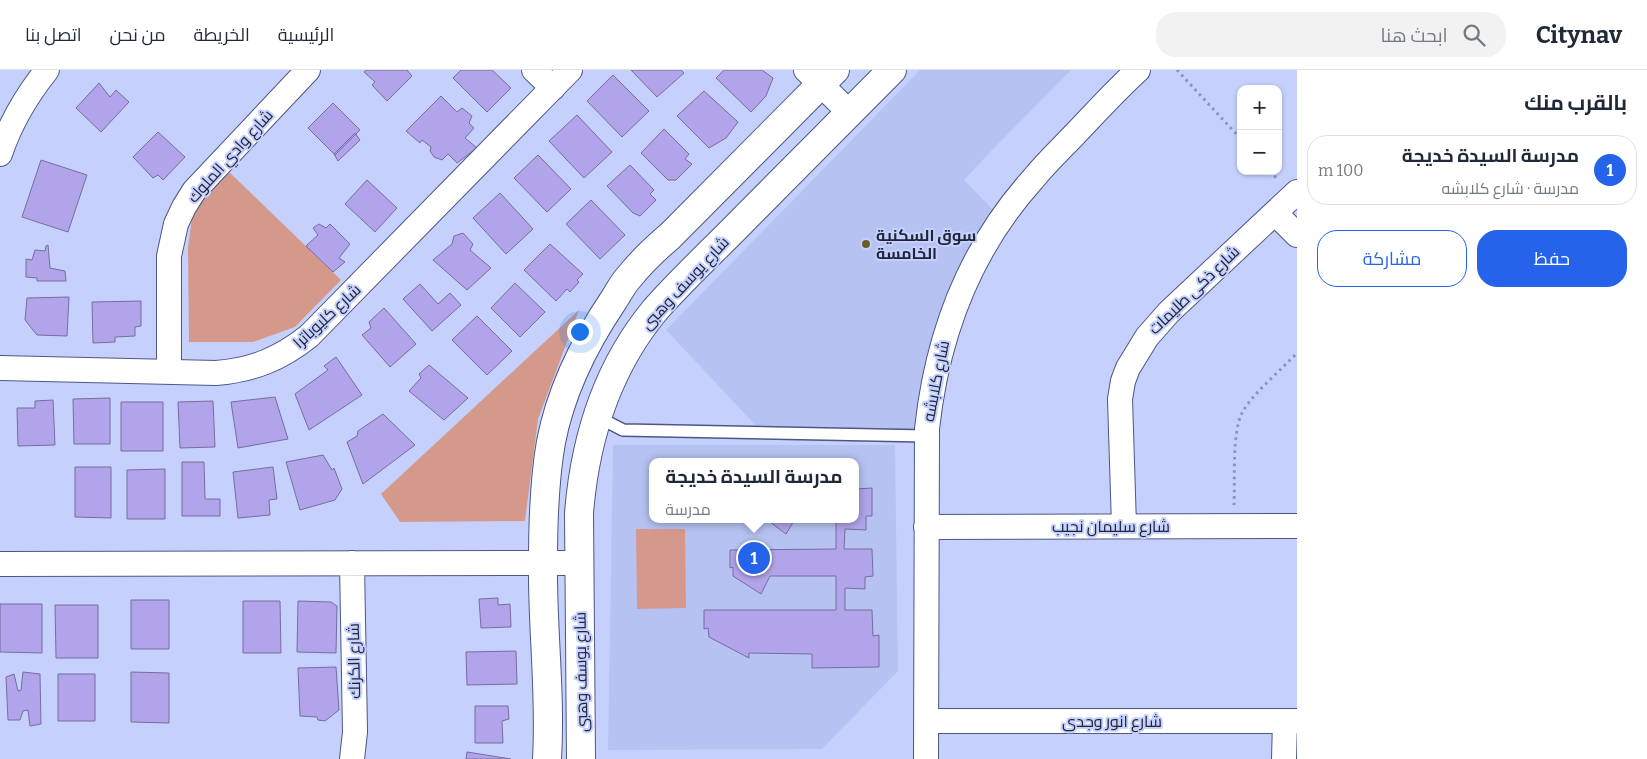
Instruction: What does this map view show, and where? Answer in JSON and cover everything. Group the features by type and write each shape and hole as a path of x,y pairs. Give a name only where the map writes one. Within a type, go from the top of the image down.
{"street":[{"path":"0,154 24,102 47,70"},
{"name":"شارع وادي الملوك","path":"169,372 169,256 180,215 194,191 308,70"},
{"path":"534,70 553,88"},
{"name":"شارع كليوباترا","path":"0,368 216,374 233,372 266,363 296,347 310,336 570,70"},
{"name":"شارع يوسف وهبى","path":"581,759 579,513 581,480 596,416 608,386 623,356 654,312 672,291 892,70"},
{"name":"شارع كلابشه","path":"926,759 926,436 930,399 943,340 964,284 994,229 1032,179 1138,70"},
{"path":"821,75 850,113"},
{"name":"شارع يوسف وهبى","path":"547,759 548,702 543,563 547,475 553,434 559,409 570,378 598,322 629,277 821,75"},
{"name":"شارع ذكى طليمات","path":"1124,526 1120,399 1128,368 1147,337 1169,312 1297,192"},
{"path":"1275,213 1297,235"},
{"name":"شارع سليمان نجيب","path":"926,527 1297,526"},
{"path":"0,564 579,562"},
{"name":"شارع الكرنك","path":"352,563 355,732 352,759"},
{"name":"شارع انور وجدى","path":"926,721 1291,721"},
{"path":"1284,759 1291,721"}],"lane":[{"path":"596,416 623,430 926,436"}],"path":[{"path":"1178,70 1237,135"},
{"path":"1233,526 1236,433 1238,423 1246,406 1297,353"}],"shaded area":[{"name":"سوق السكنية الخامسة","path":"920,70 1071,70 964,180 999,216 918,429 761,431 666,330"},
{"path":"225,168 341,280 295,327 253,342 189,342 188,247 194,205"},
{"path":"579,310 538,419 525,521 400,522 381,494"},
{"path":"613,445 895,445 898,671 822,749 608,750"},
{"path":"636,529 685,529 686,608 637,609"}],"building":[{"path":"366,70 407,70 412,76 387,101 372,85 375,82 364,72"},
{"path":"461,70 492,70 511,88 487,112 453,78"},
{"path":"631,70 681,70 684,73 657,97"},
{"path":"724,70 762,70 773,78 766,96 751,112 716,78"},
{"path":"613,75 649,111 622,137 587,101"},
{"path":"99,83 110,97 116,90 129,102 101,132 76,108"},
{"path":"704,91 738,122 726,138 709,148 677,116"},
{"path":"441,96 457,112 462,108 472,116 469,123 474,128 465,138 477,148 457,163 448,154 442,160 434,157 430,151 431,147 422,140 420,143 406,131"},
{"path":"333,103 360,130 335,155 308,128"},
{"path":"577,115 612,152 584,178 549,141"},
{"path":"664,129 689,154 685,159 692,164 676,180 668,180 641,153"},
{"path":"158,132 185,157 163,180 158,175 153,178 133,157"},
{"path":"355,133 360,140 338,161 334,154"},
{"path":"538,155 571,189 547,212 514,178"},
{"path":"41,160 87,175 68,232 22,217"},
{"path":"630,165 654,190 650,194 656,200 640,216 633,213 607,186"},
{"path":"367,180 397,208 375,232 345,204"},
{"path":"500,193 533,229 506,254 473,218"},
{"path":"591,200 625,235 600,259 566,224"},
{"path":"319,224 326,228 330,224 350,244 339,258 345,262 333,272 306,246 318,235 313,228"},
{"path":"463,233 473,244 470,250 491,268 467,290 433,260 452,244 454,236"},
{"path":"550,244 583,274 570,292 567,289 556,301 524,270"},
{"path":"48,245 50,268 65,271 66,281 37,281 37,278 26,277 26,259 32,260 35,250 45,251"},
{"path":"515,283 545,312 520,337 491,308"},
{"path":"420,284 438,304 450,293 461,305 432,331 403,299"},
{"path":"69,297 67,336 37,335 25,320 27,298"},
{"path":"141,301 141,326 135,327 135,336 115,337 115,342 93,343 92,302"},
{"path":"384,308 416,344 390,367 362,335 371,328 369,322"},
{"path":"477,316 512,351 487,375 452,340"},
{"path":"336,357 362,395 309,430 295,394 328,370 324,366"},
{"path":"429,365 468,398 444,420 409,391 421,378 419,374"},
{"path":"275,397 288,439 238,448 231,402"},
{"path":"110,398 110,444 74,444 73,399"},
{"path":"53,400 55,445 18,446 17,408 35,408 35,401"},
{"path":"213,401 215,447 180,448 178,402"},
{"path":"121,402 163,402 163,451 121,451"},
{"path":"383,414 415,445 363,484 347,442 357,436 358,431"},
{"path":"323,455 332,470 334,468 342,489 335,500 300,510 286,462"},
{"path":"182,462 204,462 205,499 220,499 220,516 182,516"},
{"path":"75,467 111,467 111,518 75,517"},
{"path":"273,467 277,499 269,500 270,515 238,518 233,472"},
{"path":"165,469 165,519 127,519 127,470"},
{"path":"872,488 872,516 866,516 866,530 845,529 844,549 872,549 873,576 865,577 865,589 845,588 845,610 872,610 873,636 879,635 879,667 812,668 812,654 749,653 749,658 709,637 708,628 704,629 704,610 836,610 836,576 770,576 761,594 733,576 733,567 730,568 730,550 836,549 836,523 859,523 859,489"},
{"path":"771,523 793,523 786,534"},
{"path":"498,598 498,605 510,604 511,627 481,628 479,599"},
{"path":"131,600 169,600 169,649 131,649"},
{"path":"243,601 280,601 281,653 243,653"},
{"path":"298,601 331,602 337,606 336,653 297,652"},
{"path":"0,604 42,604 42,653 0,652"},
{"path":"55,605 98,605 98,658 56,658"},
{"path":"516,651 517,684 467,685 466,652"},
{"path":"336,667 339,710 325,721 318,720 317,717 300,716 298,668"},
{"path":"23,672 40,674 41,724 30,726 28,710 23,711 20,720 8,720 6,677 14,674 18,691 21,690"},
{"path":"131,672 169,673 169,723 131,722"},
{"path":"58,674 95,674 95,721 58,721"},
{"path":"475,706 508,706 509,719 502,721 503,743 475,743"},
{"path":"467,752 511,759 466,759"}],"place":[{"name":"سوق السكنية الخامسة","path":"866,244"},
{"name":"مدرسة السيدة خديجة","path":"754,558"}]}
